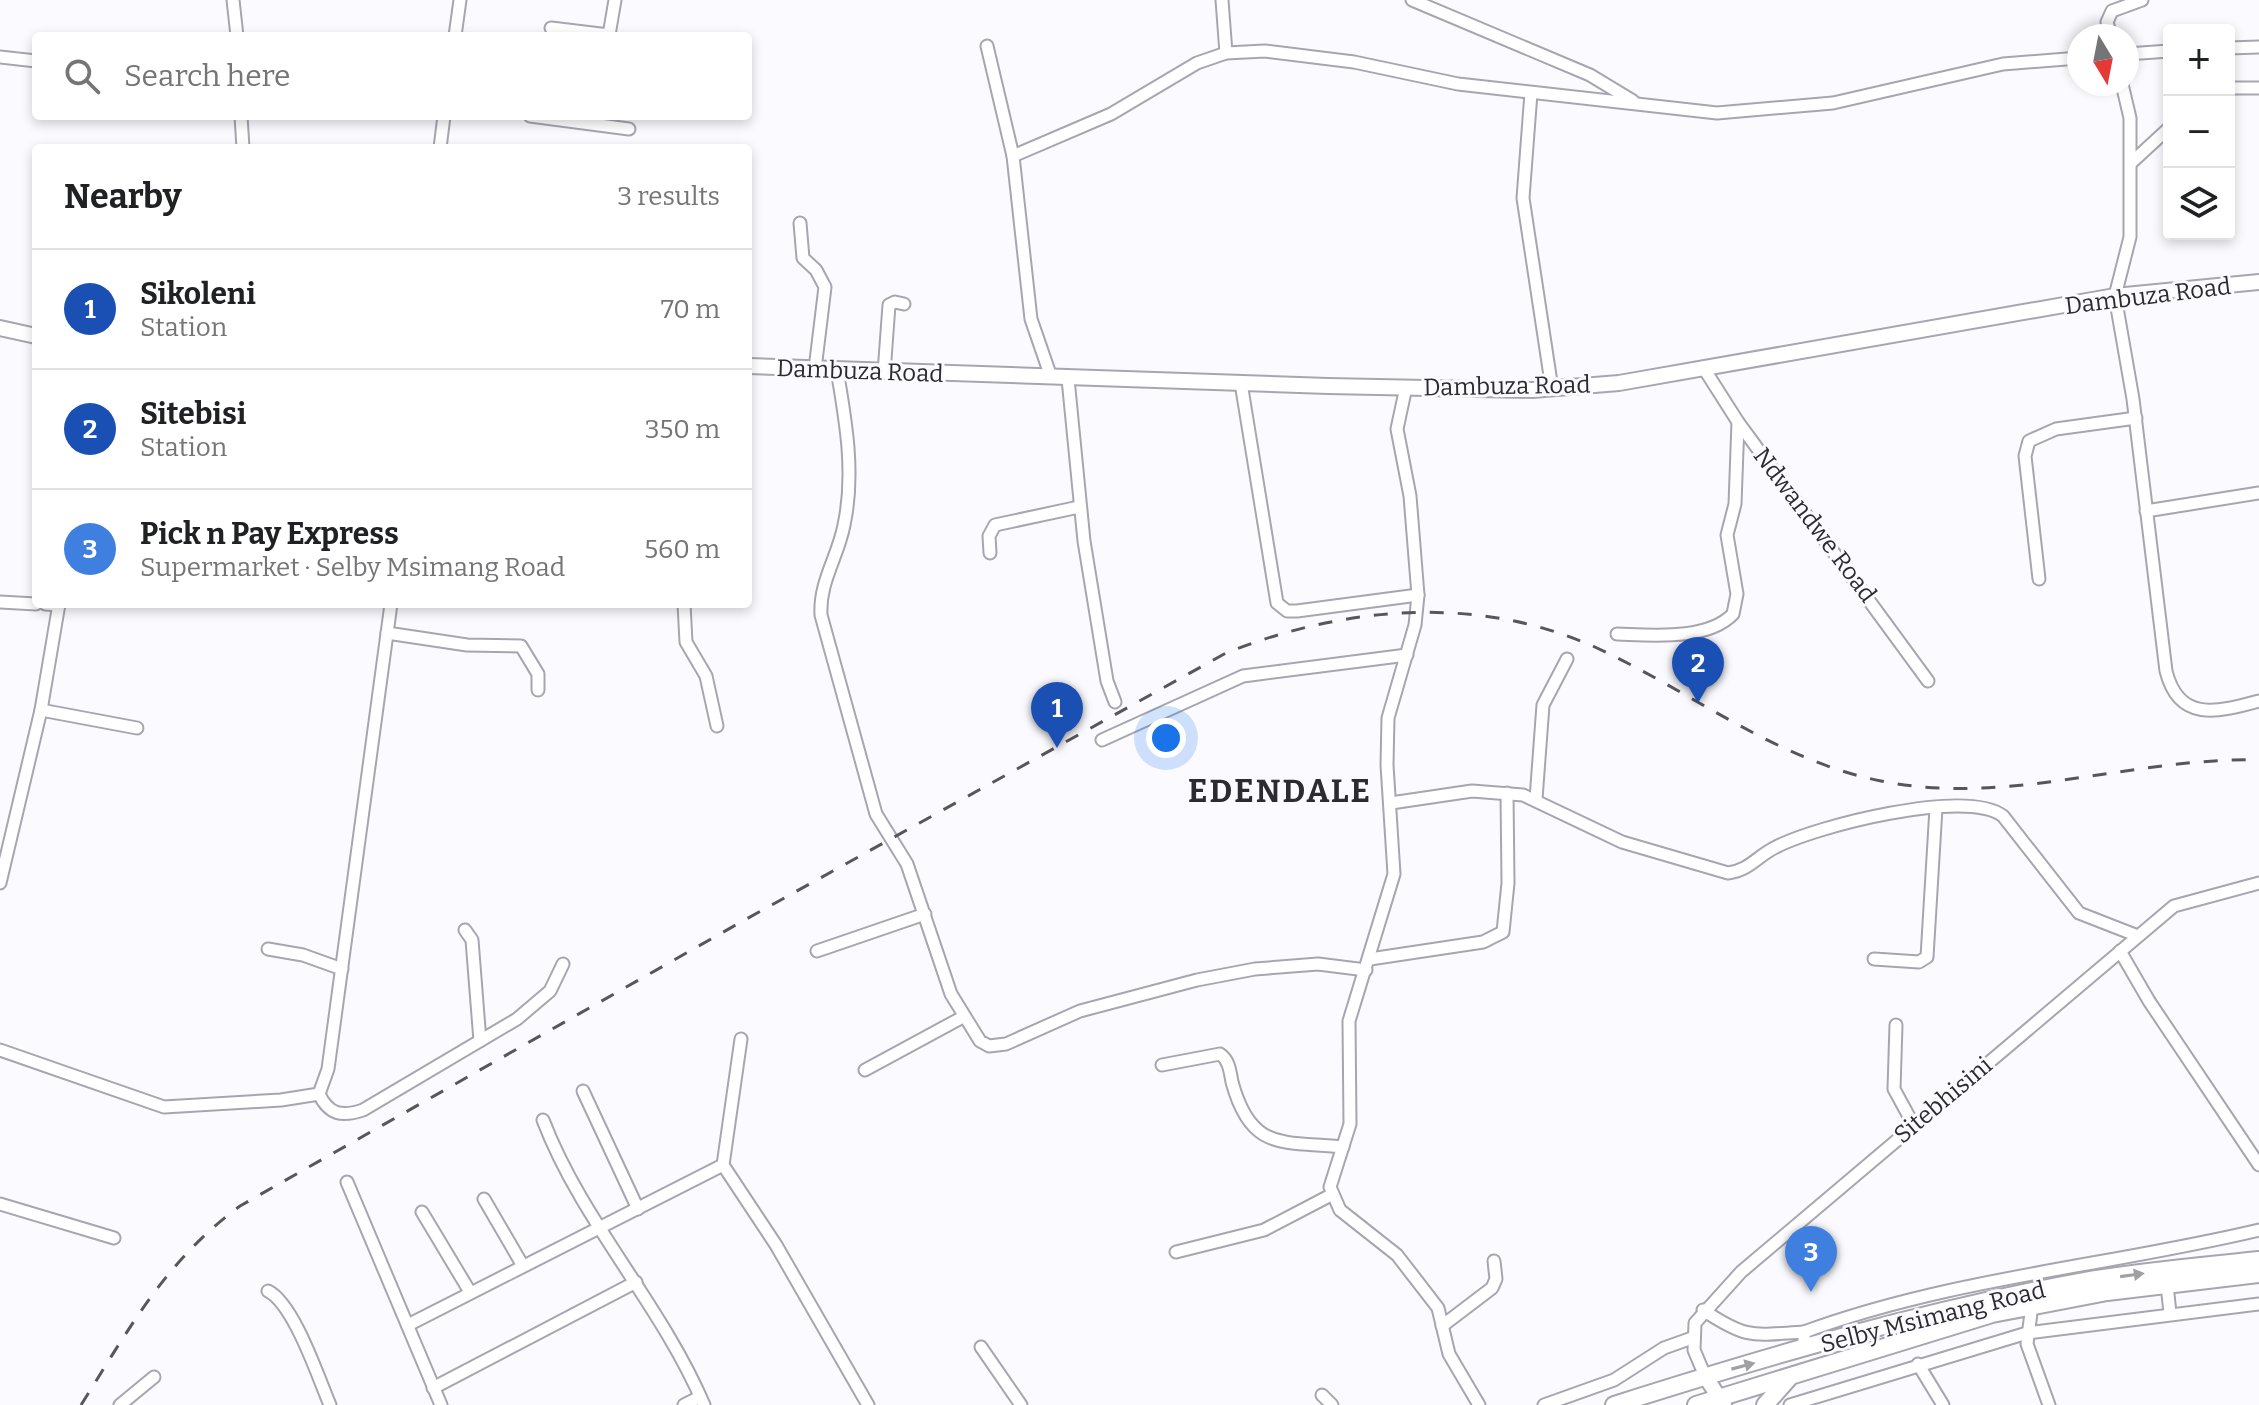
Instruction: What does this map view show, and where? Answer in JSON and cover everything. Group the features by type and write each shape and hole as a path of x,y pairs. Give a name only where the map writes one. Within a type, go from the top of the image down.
{"main road":[{"name":"Selby Msimang Road","path":"1614,1405 1804,1340 2087,1281 2259,1260"},
{"name":"Selby Msimang Road","path":"1696,1405 1722,1402 1792,1376 1992,1314 2032,1305 2259,1274"},
{"path":"1765,1405 1792,1376"}],"street":[{"path":"233,0 237,32"},
{"path":"456,32 460,0"},
{"path":"610,32 615,0"},
{"path":"1222,0 1226,53"},
{"path":"1412,0 1590,75 1634,102"},
{"path":"2112,6 2142,0"},
{"path":"551,28 584,32"},
{"path":"987,46 1013,156 1028,305 1051,377"},
{"path":"2235,48 2259,47"},
{"path":"1013,156 1111,114 1197,63 1226,53 1265,51 1354,62 1458,84 1717,113 1833,103 2003,64 2067,59"},
{"path":"2139,53 2163,51"},
{"path":"0,57 32,61"},
{"path":"2235,88 2259,88"},
{"path":"1531,93 1523,198 1552,389"},
{"path":"2125,96 2130,118 2130,237 2115,296 2136,418 2166,671 2174,694 2201,711 2259,701"},
{"path":"241,120 243,144"},
{"path":"440,144 444,120"},
{"path":"560,120 629,129"},
{"path":"2131,163 2163,134"},
{"path":"800,223 803,258 816,270 825,287 815,369"},
{"name":"Dambuza Road","path":"752,366 1068,379 1552,389 1619,383 2115,296 2259,282"},
{"path":"884,373 889,305 904,304"},
{"path":"0,328 32,335"},
{"name":"Ndwandwe Road","path":"1703,367 1738,422 1928,681"},
{"path":"837,370 847,423 849,492 842,535 822,591 821,615 873,804 907,864 951,994 980,1041 997,1046 1080,1011 1197,980 1287,965 1368,964 1483,942 1503,932 1508,883 1507,793"},
{"path":"1068,379 1079,507 1107,681 1115,702"},
{"path":"1241,383 1266,557 1277,603 1287,611 1297,611 1418,595"},
{"path":"1406,387 1397,429 1410,496 1418,595 1415,625 1388,718 1387,765 1394,874 1349,1021 1350,1113 1343,1147 1331,1179 1331,1195 1340,1210 1397,1255 1438,1308 1449,1354 1479,1405"},
{"path":"2039,579 2025,456 2029,441 2043,432 2136,418"},
{"path":"1617,634 1680,633 1718,624 1733,614 1737,594 1727,535 1735,504 1738,422"},
{"path":"2146,511 2259,493"},
{"path":"990,553 989,536 995,525 1079,507"},
{"path":"0,602 32,604"},
{"path":"0,883 41,710 58,608"},
{"path":"319,1094 328,1069 390,608"},
{"path":"684,608 686,642 706,676 717,726"},
{"path":"387,633 467,645 518,645 538,674 538,690"},
{"path":"1102,740 1243,676 1407,655"},
{"path":"1536,799 1543,705 1567,659"},
{"path":"41,710 137,728"},
{"path":"1391,803 1472,791 1536,799 1622,842 1728,873 1743,871 1774,847 1850,821 1936,808 1996,811 2079,913 2138,936"},
{"path":"1874,959 1919,962 1927,957 1936,808"},
{"name":"Sitebhisini","path":"1692,1338 1695,1323 1703,1310 1741,1272 2138,936 2184,901 2259,883"},
{"path":"817,951 925,914"},
{"path":"465,930 472,940 480,1041"},
{"path":"268,949 303,955 342,969"},
{"path":"2120,951 2259,1165"},
{"path":"319,1094 329,1110 336,1114 363,1110 537,1005 550,991 563,964"},
{"path":"865,1070 963,1017"},
{"path":"1896,1025 1894,1089 1913,1124"},
{"path":"741,1039 723,1165 776,1245 868,1405"},
{"path":"0,1050 164,1107 266,1102 319,1094"},
{"path":"1162,1065 1220,1054 1228,1064 1240,1105 1259,1132 1274,1141 1343,1147"},
{"path":"583,1091 638,1209"},
{"path":"543,1120 564,1172 636,1282 702,1401 684,1405"},
{"path":"408,1325 723,1165"},
{"path":"347,1182 441,1405"},
{"path":"1176,1252 1264,1230 1331,1195"},
{"path":"484,1199 523,1266"},
{"path":"0,1204 114,1238"},
{"path":"422,1212 470,1292"},
{"path":"1703,1310 1736,1332 1804,1340 1864,1312 1964,1288 2259,1230"},
{"path":"1442,1326 1492,1288 1496,1279 1494,1261"},
{"path":"433,1388 636,1282"},
{"path":"2167,1285 2170,1313"},
{"path":"268,1291 276,1295 287,1311 330,1405"},
{"path":"1790,1405 2027,1333 2259,1304"},
{"path":"2032,1305 2027,1333 2030,1359 2049,1405"},
{"path":"1544,1405 1614,1380 1664,1348 1692,1338 1705,1376 1722,1402"},
{"path":"981,1347 1021,1405"},
{"path":"1918,1364 1943,1405"},
{"path":"120,1405 154,1377"},
{"path":"1322,1395 1332,1405"}],"railway":[{"path":"81,1405 133,1323 170,1273 191,1249 240,1206 741,922 1226,653 1271,637 1317,625 1412,613 1459,613 1506,619 1552,631 1597,648 1806,758 1881,781 1929,787 2023,785 2211,761 2259,760"}],"place":[{"name":"Sitebisi","path":"1698,703"},
{"name":"Sikoleni","path":"1057,748"},
{"name":"Pick n Pay Express","path":"1811,1292"}],"district":[{"name":"EDENDALE","path":"1280,791"}]}
